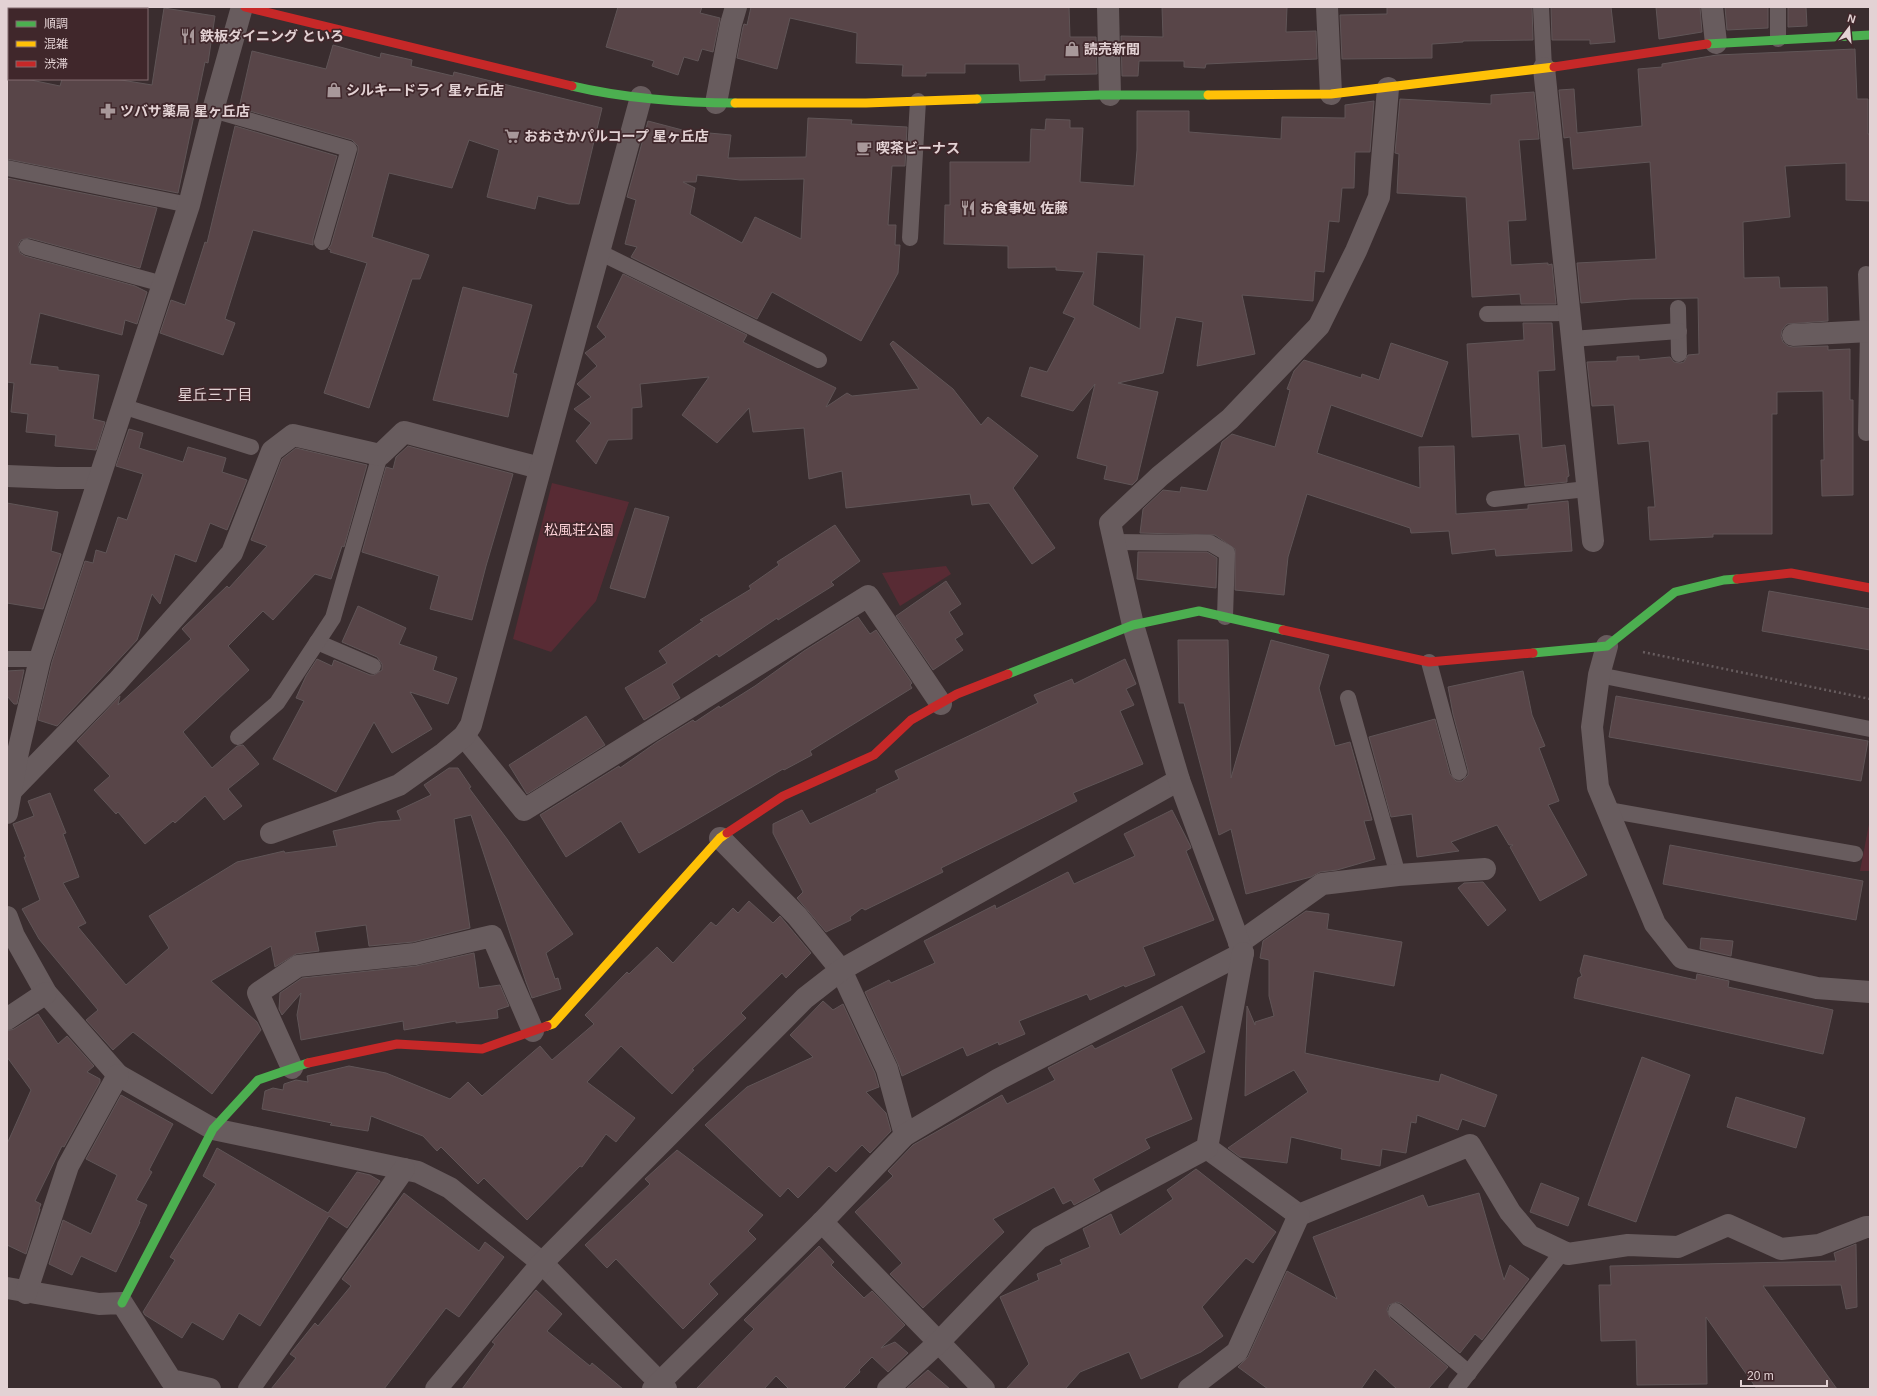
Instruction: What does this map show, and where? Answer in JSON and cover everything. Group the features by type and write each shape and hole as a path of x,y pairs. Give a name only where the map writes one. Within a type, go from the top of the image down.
{"street":[{"path":"9,802 12,755 40,659 189,205 213,110 248,7 588,90 641,97 716,103 866,103 1110,94 1331,94 1544,68 1716,42 1870,35"},
{"path":"716,103 731,24 736,7"},
{"path":"1108,7 1110,94"},
{"path":"1327,7 1331,94"},
{"path":"1712,7 1716,42"},
{"path":"1544,68 1592,542"},
{"path":"1207,1148 1241,948 1179,780 1133,625 1110,523 1160,476 1230,419 1319,326 1356,251 1379,197 1388,88"},
{"path":"271,833 399,785 444,753 464,736 471,725 641,97"},
{"path":"1793,334 1869,331"},
{"path":"9,802 232,553 272,451 293,435 380,455 404,432 540,468"},
{"path":"7,476 99,478"},
{"path":"1870,588 1791,573 1724,580 1676,592 1615,639 1599,675 1592,727 1598,787 1655,924 1682,958 1817,988 1870,992"},
{"path":"464,736 524,810 868,596 941,704"},
{"path":"122,1303 213,1129 258,1080 313,1061 397,1044 482,1049 552,1024 720,838 783,796 874,755 911,720 957,694 1133,625 1199,611 1429,662 1615,639"},
{"path":"436,1389 542,1263 805,998 841,970 1179,780"},
{"path":"720,838 797,916 841,970 887,1069 905,1135"},
{"path":"7,917 14,936 46,993 118,1075 213,1129 418,1172 450,1188 542,1263 659,1387 822,1222 905,1135 999,1079 1241,948 1322,884 1398,875 1486,869"},
{"path":"292,1068 258,993 298,966 415,954 492,936 533,1031"},
{"path":"7,1019 46,993"},
{"path":"118,1075 68,1166 17,1291 99,1304 122,1303"},
{"path":"1189,1389 1237,1352 1299,1215 1470,1145 1510,1212 1530,1236 1568,1254 1628,1245 1678,1247 1728,1225 1781,1249 1819,1245 1866,1227 1870,1227"},
{"path":"1207,1148 1299,1215"},
{"path":"888,1389 939,1342 1039,1238 1207,1148"},
{"path":"249,1389 404,1169"},
{"path":"822,1222 984,1389"},
{"path":"122,1303 171,1380 210,1389"}],"lane":[{"path":"1541,7 1544,68"},
{"path":"1778,7 1778,39"},
{"path":"910,238 918,101"},
{"path":"213,110 349,149 322,242"},
{"path":"7,168 189,205"},
{"path":"27,247 163,284"},
{"path":"598,252 820,360"},
{"path":"1866,274 1869,331 1866,433"},
{"path":"1678,308 1679,354"},
{"path":"1487,314 1569,313"},
{"path":"1572,339 1679,331"},
{"path":"122,406 250,447"},
{"path":"238,737 277,703 333,618 380,455"},
{"path":"1494,499 1587,489"},
{"path":"1114,542 1210,544 1228,553 1225,617"},
{"path":"318,642 373,666"},
{"path":"7,659 40,659"},
{"path":"1429,662 1459,772"},
{"path":"1599,675 1870,729"},
{"path":"1348,698 1398,875"},
{"path":"1608,810 1855,854"},
{"path":"1456,1389 1563,1252"},
{"path":"1396,1311 1469,1373"}],"path":[{"path":"1615,639 1641,651 1870,699"}],"green space":[{"name":"松風荘公園","path":"552,483 629,502 596,601 551,652 513,639"},
{"path":"946,566 951,574 900,606 882,573"},
{"path":"1870,819 1870,871 1860,871"}],"building":[{"path":"618,7 702,7 700,13 720,18 713,52 702,49 698,61 684,57 678,75 652,66 654,61 606,47"},
{"path":"751,7 1069,7 1070,37 1096,37 1097,74 1045,75 1045,80 1020,81 1019,64 965,64 965,73 926,73 926,76 902,76 903,65 856,63 857,33 790,18 777,69 737,58 743,27 744,24 747,25"},
{"path":"1162,7 1287,7 1286,32 1316,31 1317,59 1206,64 1205,68 1184,67 1184,61 1139,61 1138,76 1122,76 1121,36 1163,37"},
{"path":"1387,7 1532,7 1533,40 1463,41 1432,44 1432,58 1342,59 1340,15 1387,14"},
{"path":"1551,7 1611,7 1615,42 1590,44 1590,40 1552,40"},
{"path":"1656,7 1700,7 1702,32 1659,39"},
{"path":"1725,7 1768,7 1768,28 1727,30"},
{"path":"1788,7 1806,7 1807,26 1788,27"},
{"path":"164,8 215,16 208,63 205,62 178,193 7,159 7,75 8,80 31,80 60,86 62,80 121,80 152,85"},
{"path":"333,45 380,58 381,53 412,60 411,66 453,76 454,72 602,108 579,204 569,204 538,196 535,209 487,197 499,150 469,140 452,188 389,173 372,237 429,255 420,279 412,279 369,408 324,393 367,263 330,252 331,250 328,249 331,245 358,152 358,146 352,140 239,108 252,51 326,69"},
{"path":"1855,49 1857,99 1868,99 1868,134 1870,134 1870,201 1846,200 1846,163 1785,166 1790,217 1743,222 1744,278 1779,277 1780,288 1827,287 1828,321 1787,324 1782,330 1781,336 1783,342 1788,346 1793,347 1828,346 1828,350 1850,349 1850,400 1853,400 1853,495 1822,496 1821,460 1824,460 1823,391 1777,392 1777,414 1772,414 1772,534 1713,534 1713,537 1650,540 1648,507 1655,507 1649,441 1618,444 1614,405 1592,406 1587,362 1617,361 1617,357 1639,356 1639,360 1670,357 1674,362 1680,363 1684,362 1688,355 1699,354 1698,298 1631,299 1581,303 1577,263 1656,259 1650,162 1573,169 1570,137 1564,138 1559,90 1574,89 1577,133 1642,126 1638,69 1662,67 1662,64 1717,55"},
{"path":"1534,92 1539,139 1519,140 1526,220 1508,221 1511,265 1552,264 1556,304 1521,304 1520,294 1472,297 1466,197 1397,193 1399,154 1395,153 1400,99 1491,104 1491,95"},
{"path":"1374,101 1370,152 1355,152 1354,188 1342,188 1339,222 1329,221 1324,272 1315,271 1313,301 1242,295 1255,354 1197,366 1203,322 1176,317 1163,373 1118,383 1158,392 1137,480 1132,485 1104,479 1107,466 1077,458 1095,384 1073,411 1021,396 1030,367 1047,372 1075,318 1063,313 1084,272 1056,270 1056,267 1008,268 1008,246 944,244 945,205 950,205 950,162 1030,162 1031,129 1045,130 1046,119 1070,120 1070,128 1083,128 1080,182 1134,186 1137,150 1137,111 1189,111 1189,132 1281,139 1282,117 1345,118 1345,105","holes":["1097,252 1144,255 1140,329 1093,305"]},
{"path":"808,118 852,120 851,124 907,127 905,166 892,166 888,225 896,225 895,245 900,245 898,273 861,341 772,292 757,319 631,257 637,247 625,244 636,200 627,197 648,121 709,137 709,133 731,135 728,158 806,157","holes":["697,175 740,180 804,179 801,239 755,217 742,243 690,214 695,188 683,182 696,182"]},
{"path":"235,126 337,156 313,239 313,245 253,230 225,319 235,323 223,355 160,333 171,300 185,305 205,242 207,243"},
{"path":"7,178 157,208 140,268 29,238 21,240 18,245 20,253 25,256 135,286 147,292 137,324 125,320 122,335 40,313 30,364 58,367 58,370 99,375 93,419 105,422 96,450 55,446 56,435 26,432 28,414 11,412 14,383 7,382"},
{"path":"623,274 747,335 743,342 836,388 826,407 847,393 852,396 919,389 890,344 893,341 953,389 981,425 988,417 1038,456 1013,488 1055,548 1032,564 989,503 972,505 970,494 846,508 842,471 809,479 804,428 753,432 749,408 717,443 682,415 709,377 640,384 642,407 632,408 632,439 608,440 596,464 576,441 591,423 574,409 591,397 577,384 597,366 585,353 606,337 597,327"},
{"path":"463,287 532,305 513,373 517,374 508,417 433,400"},
{"path":"1523,323 1552,323 1555,370 1538,371 1542,448 1565,445 1569,476 1567,477 1567,482 1525,486 1519,434 1472,437 1467,344 1524,340"},
{"path":"1391,343 1448,362 1422,437 1331,405 1317,453 1420,488 1419,447 1454,446 1456,514 1528,509 1528,505 1568,501 1572,551 1496,556 1495,549 1452,554 1449,531 1411,533 1410,528 1307,494 1288,557 1284,595 1235,590 1235,549 1215,535 1140,533 1143,509 1163,490 1180,492 1181,487 1207,491 1222,442 1232,434 1275,447 1290,390 1287,389 1294,371 1304,360 1361,378 1362,374 1379,380"},
{"path":"129,429 143,433 139,448 183,462 188,447 226,458 222,472 247,480 227,530 210,523 196,562 175,554 160,604 152,594 137,640 57,726 38,720 52,662 85,561 93,563 96,550 106,553 118,517 127,520 143,474 116,466"},
{"path":"408,446 513,474 472,620 430,609 439,576 362,552 386,467 393,469 396,457"},
{"path":"296,448 367,465 344,547 342,546 331,579 315,574 273,620 263,611 228,646 249,670 183,732 212,768 237,746 243,745 259,764 228,789 242,806 224,820 205,796 175,823 173,821 145,844 118,812 116,814 94,790 110,776 77,741 120,696 118,705 191,639 182,629 227,586 229,588 267,546 251,540 282,459"},
{"path":"7,503 58,512 51,551 61,554 43,609 7,603"},
{"path":"635,508 669,517 645,598 610,588"},
{"path":"835,525 860,561 831,582 834,585 778,620 777,618 719,657 717,654 672,684 680,698 644,720 625,688 667,663 659,651 703,621 700,620 751,589 749,586 779,565 777,562"},
{"path":"1138,552 1207,552 1217,558 1216,588 1137,579"},
{"path":"946,581 961,604 949,612 963,634 955,639 963,650 933,670 896,616"},
{"path":"1769,591 1870,609 1870,650 1762,631"},
{"path":"358,606 406,628 399,644 437,657 433,670 457,678 448,704 410,692 432,729 392,753 374,722 336,792 273,759 304,701 296,698 306,676 317,659 332,666 334,660 370,675 374,675 382,670 382,664 377,657 342,642"},
{"path":"858,617 870,634 876,630 912,683 910,685 912,688 810,751 812,755 784,770 783,769 639,853 621,821 566,857 540,815 619,766 620,768 657,742 693,720 695,722 719,706 720,708 755,686 804,651"},
{"path":"1178,640 1228,640 1231,778 1271,640 1329,655 1319,688 1335,746 1350,742 1372,820 1364,821 1375,859 1337,870 1320,872 1311,877 1246,894 1231,829 1219,835 1184,703 1179,703"},
{"path":"1125,659 1136,684 1126,689 1134,705 1120,711 1143,764 1073,793 1077,801 941,868 943,872 865,910 862,908 850,917 851,920 826,932 797,898 803,892 773,833 773,824 802,810 810,824 877,792 876,790 899,779 895,771 1038,703 1034,695 1072,679 1074,684"},
{"path":"24,670 17,704 14,704 7,696 7,671"},
{"path":"1523,671 1532,715 1545,746 1539,748 1559,801 1548,805 1587,875 1540,901 1510,847 1513,845 1509,845 1497,825 1451,842 1459,851 1417,857 1412,814 1391,817 1369,737 1435,719 1450,774 1456,781 1462,781 1468,775 1468,770 1453,714 1448,687"},
{"path":"1616,696 1868,741 1861,781 1609,737"},
{"path":"586,716 605,745 527,794 509,765"},
{"path":"449,768 458,768 471,787 469,788 507,839 573,934 546,953 555,979 558,978 561,989 532,998 471,815 454,819 470,928 413,942 369,946 366,925 315,932 319,951 296,954 275,967 271,946 211,981 257,1022 261,1030 212,1094 133,1032 113,1050 86,1020 98,1010 39,939 22,909 40,900 24,857 26,857 13,824 34,816 28,801 50,793 66,833 63,834 79,877 63,883 86,923 78,927 126,985 169,948 149,916 237,862 284,851 285,853 337,846 333,831 377,822 401,820 397,811 431,795 424,785"},
{"path":"1172,810 1190,845 1191,848 1186,851 1214,920 1143,947 1155,975 1125,987 1124,985 1090,1000 1087,994 1019,1021 1025,1034 999,1045 998,1042 967,1056 963,1047 902,1076 865,992 889,980 891,983 935,963 924,941 995,905 996,909 1068,872 1074,884 1135,856 1124,834"},
{"path":"1670,845 1863,881 1856,920 1663,884"},
{"path":"1483,882 1506,910 1488,926 1458,888 1464,883"},
{"path":"749,901 773,923 780,916 811,953 786,978 782,973 741,1013 746,1018 692,1069 694,1070 672,1094 621,1046 587,1082 635,1118 616,1142 606,1134 582,1167 580,1166 527,1220 484,1178 478,1184 441,1147 437,1151 423,1136 371,1116 368,1131 330,1125 332,1123 262,1109 265,1091 273,1088 283,1090 284,1084 296,1080 308,1082 307,1076 349,1066 386,1073 450,1099 468,1082 482,1096 540,1046 552,1060 594,1024 585,1015 627,972 629,974 657,947 673,963 711,922 716,926 733,908 738,913"},
{"path":"1306,911 1329,914 1327,929 1402,942 1394,986 1314,971 1305,1053 1439,1082 1441,1074 1497,1095 1485,1127 1462,1119 1458,1130 1417,1115 1416,1123 1411,1122 1406,1153 1382,1149 1380,1166 1341,1159 1342,1149 1291,1137 1287,1163 1240,1157 1228,1148 1308,1092 1294,1070 1245,1096 1247,1006 1255,1025 1255,1022 1274,1016 1269,996 1269,960 1260,958 1263,941"},
{"path":"1701,938 1733,941 1731,956 1700,949"},
{"path":"474,953 479,988 500,985 509,1006 497,1010 498,1018 456,1023 456,1021 404,1030 403,1021 301,1040 297,1015 301,993 282,1015 279,1009 280,993 302,978 416,966"},
{"path":"1584,955 1696,980 1697,974 1729,981 1728,987 1833,1010 1823,1054 1574,998 1578,978 1582,976 1580,971"},
{"path":"823,1001 833,1010 843,1004 875,1073 879,1087 866,1092 886,1113 891,1131 870,1153 862,1145 836,1172 829,1166 798,1198 788,1188 780,1197 705,1125 747,1087 813,1057 790,1035"},
{"path":"1182,1006 1205,1052 1171,1069 1192,1119 1145,1139 1150,1148 1093,1179 1100,1191 1074,1205 1071,1200 1063,1204 1054,1187 993,1219 1004,1232 923,1308 890,1274 902,1263 855,1212 893,1176 888,1171 913,1145 1002,1095 1007,1104 1055,1080 1048,1068 1092,1045 1095,1049"},
{"path":"38,1014 58,1044 67,1036 94,1066 87,1072 100,1079 100,1082 64,1147 62,1146 35,1201 41,1204 26,1254 7,1245 7,1144 31,1090 7,1057 7,1031 14,1029"},
{"path":"1642,1057 1690,1075 1636,1222 1588,1205"},
{"path":"121,1095 173,1124 149,1170 152,1172 136,1200 147,1205 116,1272 81,1256 72,1275 49,1264 63,1220 91,1234 117,1175 86,1159"},
{"path":"1736,1097 1805,1118 1796,1148 1727,1127"},
{"path":"217,1148 328,1213 357,1172 370,1175 380,1181 347,1228 329,1216 260,1326 239,1313 223,1340 192,1322 182,1338 145,1315 143,1312 175,1260 170,1257 216,1184 203,1176"},
{"path":"677,1150 763,1215 748,1231 756,1239 709,1284 718,1294 683,1329 616,1259 607,1268 585,1245 650,1184 645,1179"},
{"path":"1196,1169 1276,1232 1253,1263 1246,1258 1202,1307 1223,1336 1201,1352 1141,1379 1129,1352 1080,1372 1065,1389 1006,1389 1029,1364 1000,1297 1039,1280 1037,1274 1062,1264 1060,1260 1090,1247 1083,1229 1111,1214 1120,1235 1173,1199 1167,1190"},
{"path":"1541,1183 1579,1198 1568,1226 1530,1212"},
{"path":"404,1193 479,1251 485,1242 504,1257 459,1317 446,1308 384,1389 271,1389 296,1358 290,1354 315,1323 318,1326 351,1286 342,1279"},
{"path":"1479,1193 1504,1280 1510,1265 1529,1279 1482,1340 1475,1334 1460,1353 1402,1304 1397,1302 1389,1305 1387,1310 1390,1318 1448,1367 1428,1389 1397,1389 1375,1369 1361,1389 1268,1389 1238,1367 1248,1357 1287,1271 1337,1299 1313,1237 1423,1195 1428,1207"},
{"path":"1856,1244 1857,1307 1846,1309 1841,1285 1763,1286 1837,1389 1757,1389 1706,1317 1707,1384 1637,1385 1636,1340 1601,1341 1599,1285 1611,1285 1610,1266 1836,1261 1834,1253"},
{"path":"819,1246 834,1262 831,1265 864,1298 872,1291 905,1325 881,1348 895,1342 908,1353 888,1372 872,1357 843,1389 789,1389 776,1376 764,1389 696,1389 754,1329 744,1320"},
{"path":"536,1290 562,1314 547,1331 590,1366 592,1363 623,1389 462,1389 495,1344 492,1342"},
{"path":"928,1370 950,1389 906,1389"}],"traffic: fast":[{"path":"1707,44 1870,35"},
{"path":"572,86 632,97 695,102 735,103"},
{"path":"977,99 1100,95 1208,95"},
{"path":"1533,653 1607,646 1675,592 1724,580 1737,579"},
{"path":"1008,674 1133,625 1199,611 1283,630"},
{"path":"122,1303 213,1129 258,1080 308,1063"}],"traffic: slow":[{"path":"1208,95 1331,94 1554,67"},
{"path":"735,103 866,103 977,99"},
{"path":"547,1026 553,1024 720,838 727,833"}],"traffic: jam":[{"path":"245,7 572,86"},
{"path":"1554,67 1707,44"},
{"path":"1737,579 1791,573 1870,588"},
{"path":"1283,630 1429,662 1533,653"},
{"path":"727,833 783,796 874,755 911,720 957,694 1008,674"},
{"path":"308,1063 397,1044 482,1049 547,1026"}],"place":[{"name":"鉄板ダイニング といろ","path":"188,36"},
{"name":"読売新聞","path":"1072,49"},
{"name":"シルキードライ 星ヶ丘店","path":"334,90"},
{"name":"ツバサ薬局 星ヶ丘店","path":"108,111"},
{"name":"おおさかパルコープ 星ヶ丘店","path":"512,136"},
{"name":"喫茶ビーナス","path":"864,148"},
{"name":"お食事処 佐藤","path":"968,208"}],"district":[{"name":"星丘三丁目","path":"215,395"}]}
